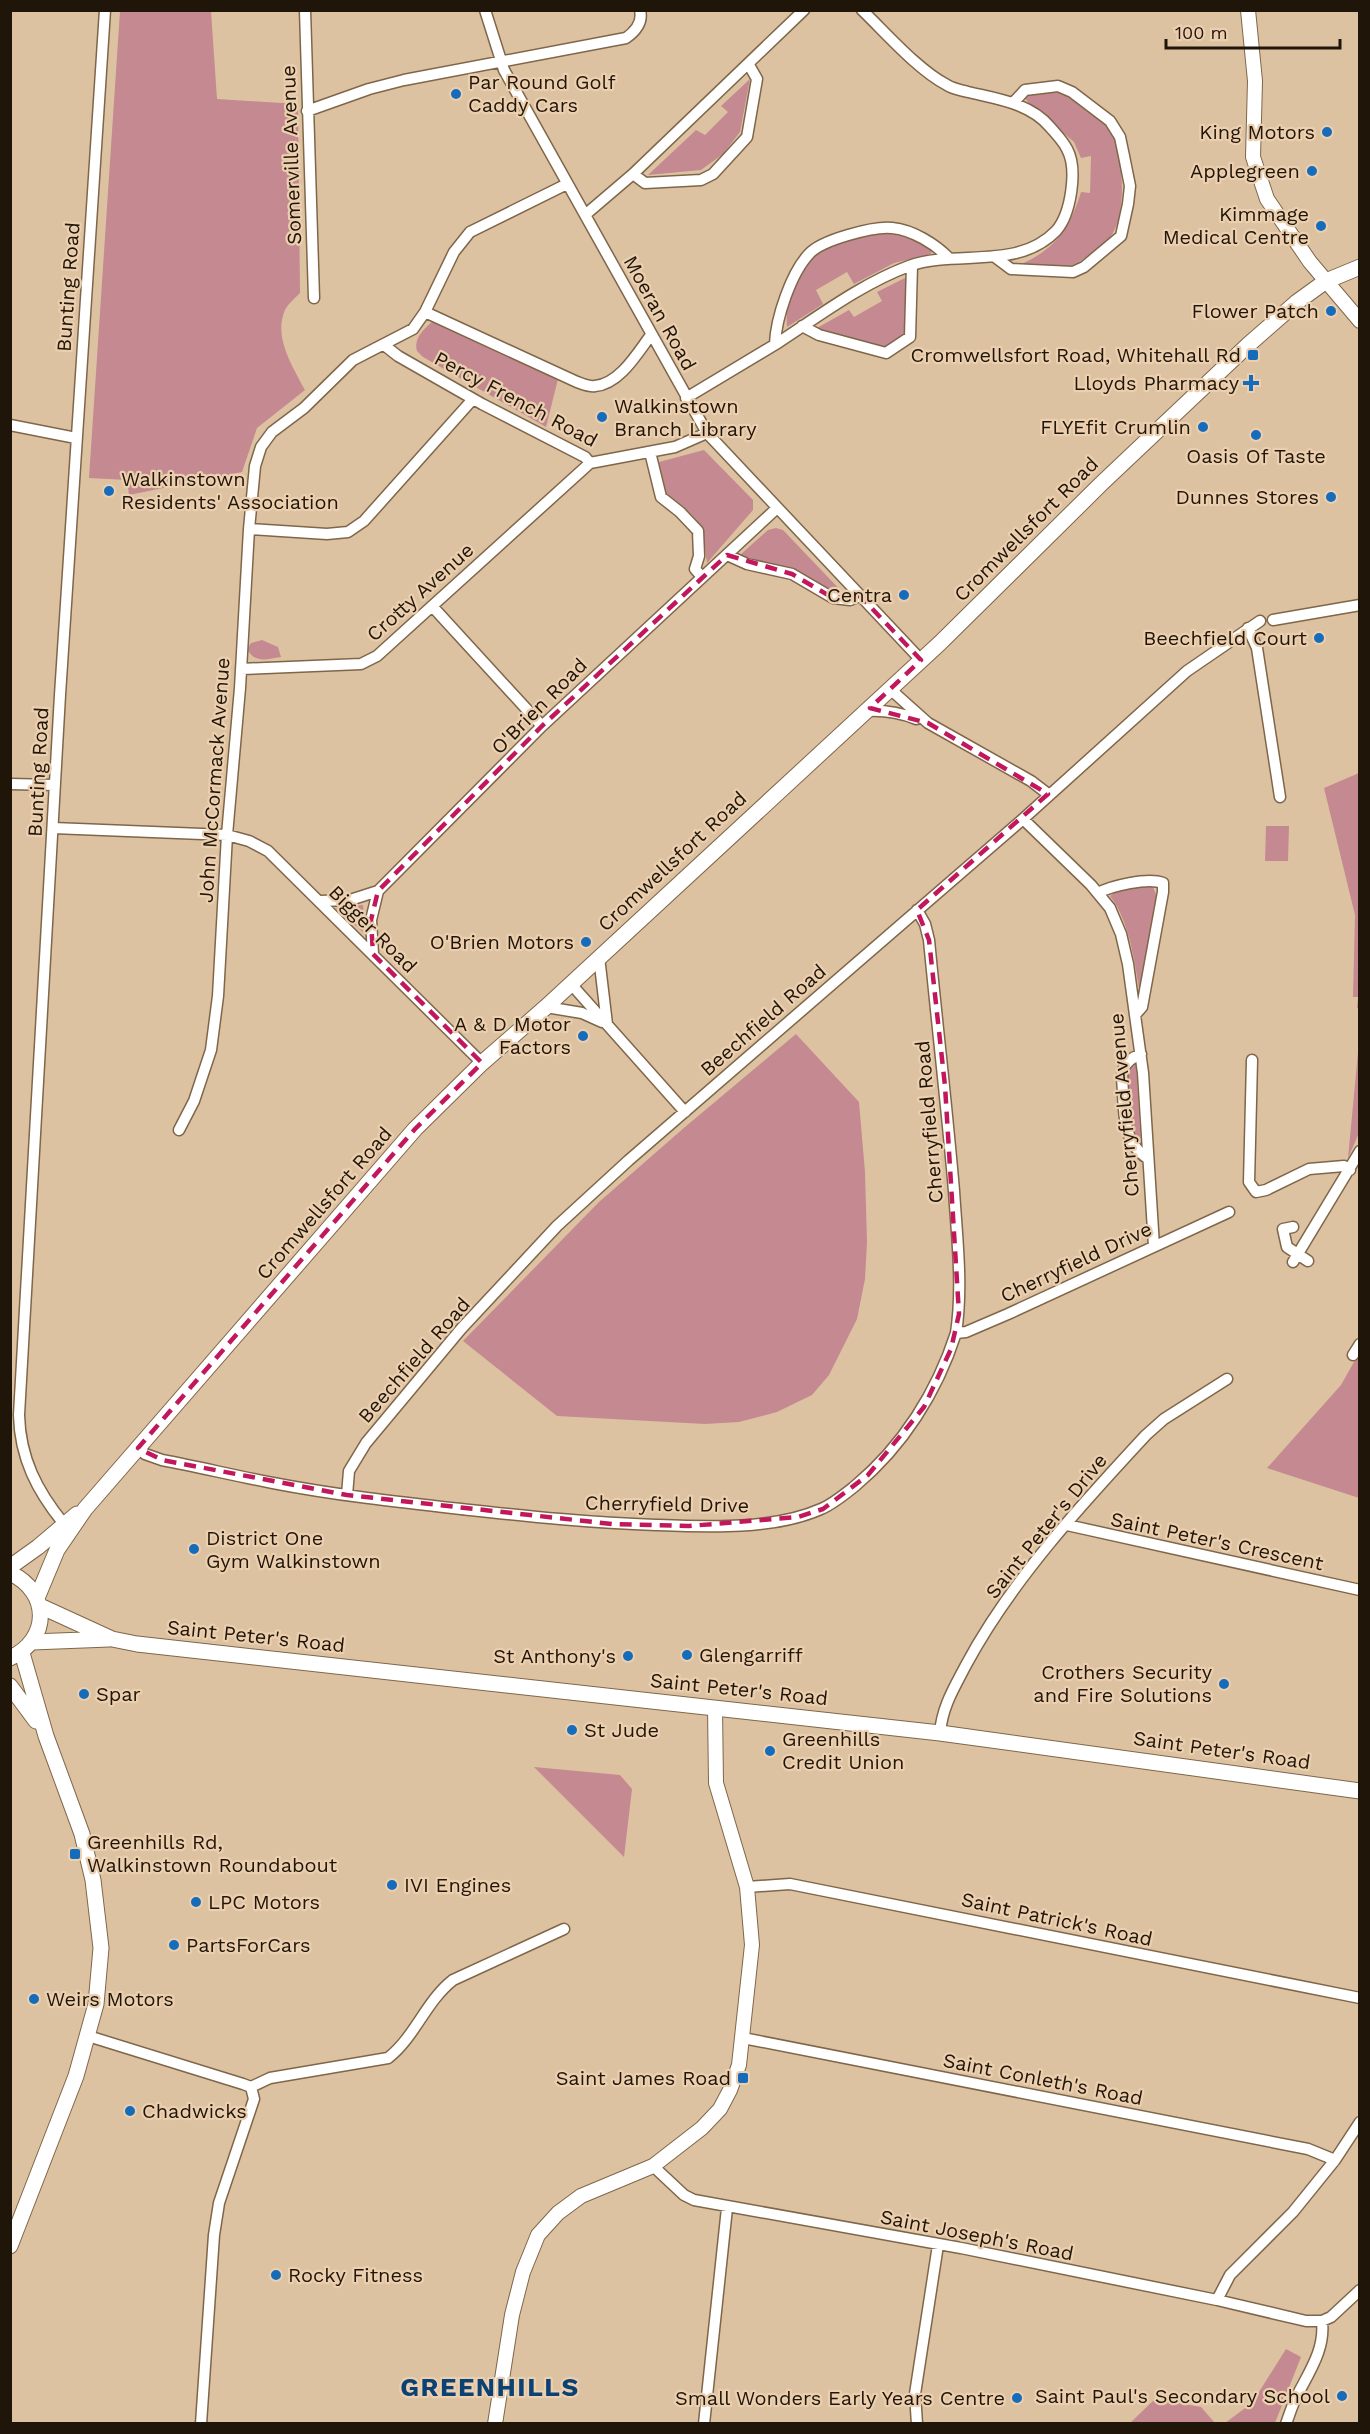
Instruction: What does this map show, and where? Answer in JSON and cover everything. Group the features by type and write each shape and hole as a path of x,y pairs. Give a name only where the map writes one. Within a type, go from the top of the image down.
{"main road":[{"name":"Cromwellsfort Road","path":"22,1651 38,1631 38,1602 57,1550 85,1509 415,1129 482,1063 546,1007 921,660 1248,345 1297,302 1326,281 1359,267"},
{"name":"Cromwellsfort Road","path":"10,1567 85,1509"},
{"path":"10,1573 22,1579 38,1602"},
{"name":"Saint Peter's Road","path":"38,1602 112,1639 145,1645 940,1733 1359,1791"},
{"name":"Saint Peter's Road","path":"22,1651 112,1639"},
{"path":"10,2246 74,2083 96,2004 99,1975 99,1921 93,1880 82,1834 46,1736 22,1651"},
{"path":"10,1686 46,1736"}],"street":[{"name":"Bunting Road","path":"64,1524 49,1506 34,1481 22,1446 19,1415 76,438 105,10"},
{"name":"Somerville Avenue","path":"305,10 314,298"},
{"name":"Moeran Road","path":"485,10 501,63 707,433 776,509 921,660"},
{"path":"307,111 396,82 626,38 635,31 641,17 640,10"},
{"path":"585,216 633,174 804,10"},
{"path":"686,398 882,277 912,265 949,258 1011,256 1038,245 1057,230 1068,207 1072,188 1072,165 1067,149 1048,125 1030,110 949,87 934,78 861,10"},
{"path":"1248,10 1255,81 1253,157 1267,199 1310,262 1359,321"},
{"path":"633,174 645,183 701,180 713,174 747,136 757,79 749,64"},
{"path":"995,257 1011,269 1073,272 1084,267 1121,236 1128,204 1130,186 1120,137 1110,121 1072,92 1058,86 1025,90 1013,104"},
{"path":"384,345 413,329 425,312 454,252 470,232 567,184"},
{"path":"775,344 776,332 795,274 809,253 819,246 836,238 892,228 920,237 949,258"},
{"path":"802,326 819,335 886,353 910,337 912,265"},
{"path":"425,312 592,387 603,385 622,371 651,335"},
{"name":"Percy French Road","path":"384,345 398,356 473,399 585,457 590,463 675,447 707,433"},
{"name":"John McCormack Avenue","path":"179,1130 194,1101 211,1050 218,996 227,835 255,466 261,447 272,432 304,408 353,360 384,345"},
{"path":"249,529 327,534 348,532 364,521 473,399"},
{"path":"10,425 76,438"},
{"path":"650,452 661,497 680,512 698,531 699,556 695,569 702,577"},
{"name":"Crotty Avenue","path":"241,669 361,664 377,656 590,463"},
{"name":"O'Brien Road","path":"378,891 542,726 776,509"},
{"path":"727,555 747,564 792,574 833,598 850,600 860,596"},
{"path":"1273,620 1359,605"},
{"path":"432,606 542,726"},
{"name":"Beechfield Road","path":"347,1495 349,1471 366,1443 461,1329 557,1226 1023,819 1048,794 1187,671 1260,621"},
{"path":"1248,628 1257,648 1280,797"},
{"path":"890,689 927,723"},
{"path":"866,711 900,712 927,723 1031,781 1048,794"},
{"path":"10,784 55,785"},
{"name":"Cherryfield Avenue","path":"1023,819 1098,893 1110,908 1121,934 1141,1054 1154,1246"},
{"name":"Bigger Road","path":"53,828 227,835 249,841 268,851 482,1063"},
{"path":"1098,893 1106,888 1141,882 1156,880 1163,883 1142,1007 1135,1015"},
{"path":"320,902 350,900 378,891"},
{"path":"373,954 371,920 378,891"},
{"name":"Cherryfield Road","path":"917,910 927,928 929,940 945,1086 958,1257 959,1314 956,1333"},
{"path":"599,957 607,1025"},
{"path":"571,984 685,1112"},
{"path":"546,1007 582,1013 607,1025"},
{"path":"1141,1054 1130,1059 1123,1071 1125,1118 1131,1141 1139,1152 1148,1158"},
{"path":"1252,1060 1249,1182 1256,1192 1266,1190 1309,1169 1344,1166 1350,1170"},
{"path":"1295,1258 1350,1170 1359,1151"},
{"name":"Cherryfield Drive","path":"138,1448 145,1454 162,1460 272,1483 347,1495 562,1520 690,1526 763,1523 798,1517 823,1509 843,1495 868,1475 896,1445 924,1407 941,1373 956,1333 966,1332 1008,1314 1229,1212"},
{"path":"1293,1227 1284,1229 1287,1247 1295,1258 1308,1261"},
{"path":"1353,1355 1359,1344"},
{"name":"Saint Peter's Drive","path":"940,1733 945,1704 973,1651 1013,1588 1146,1435 1164,1419 1227,1379"},
{"name":"Saint Peter's Crescent","path":"1067,1525 1359,1590"},
{"path":"495,2424 512,2315 523,2272 538,2235 558,2213 581,2196 653,2166 702,2128 720,2109 739,2065 752,1945 747,1887 716,1783 715,1708"},
{"name":"Saint Patrick's Road","path":"747,1887 790,1884 1359,1998"},
{"path":"88,2036 251,2087 270,2078 388,2058 398,2050 440,1990 453,1980 564,1929"},
{"name":"Saint Conleth's Road","path":"743,2038 1308,2149 1335,2160"},
{"path":"201,2424 214,2235 219,2204 254,2098 251,2087"},
{"path":"1217,2300 1230,2275 1293,2211 1335,2160 1359,2122"},
{"name":"Saint Joseph's Road","path":"653,2166 684,2195 694,2200 727,2208 938,2245 1217,2300 1306,2321 1322,2321"},
{"path":"704,2424 727,2208"},
{"path":"917,2424 915,2394 938,2245"},
{"path":"1286,2424 1297,2395 1315,2362 1323,2329 1322,2321 1331,2317 1359,2290"}],"highlighted area":[{"path":"727,555 792,574 833,598 860,596 921,660 870,708 928,723 1048,794 917,910 929,940 945,1086 959,1314 951,1349 924,1407 868,1475 823,1509 798,1517 689,1526 612,1524 347,1495 162,1460 138,1448 415,1129 482,1063 373,954 371,920 378,891 542,726"}],"shaded area":[{"path":"120,11 211,11 217,99 298,104 300,293 285,310 281,331 290,362 305,390 257,428 242,472 129,495 127,480 89,478"},
{"path":"750,79 740,132 723,154 701,170 648,175 696,130 705,135 728,112 721,106"},
{"path":"1064,91 1098,115 1113,135 1122,180 1120,212 1108,240 1079,262 1065,267 1019,265 1052,245 1066,227 1081,192 1090,193 1091,156 1081,158 1074,142 1029,104 1024,96 1035,92"},
{"path":"882,233 920,242 932,248 931,254 894,263 854,284 847,272 816,290 823,304 787,327 788,308 793,288 801,269 814,254 836,243"},
{"path":"909,276 908,332 895,347 876,347 817,328 849,310 854,317 882,301 877,292"},
{"path":"434,320 558,379 546,427 423,357 417,351 417,342 427,326"},
{"path":"704,450 753,500 753,510 707,563 704,539 699,524 688,512 667,498 659,462"},
{"path":"776,528 783,530 846,596 836,596 792,570 740,555 768,530"},
{"path":"262,640 278,647 281,657 258,659 250,654 247,649 251,643"},
{"path":"1360,773 1359,1009 1357,1008 1358,997 1353,997 1355,915 1324,788"},
{"path":"1266,826 1289,826 1288,861 1265,861"},
{"path":"1153,887 1158,899 1140,993 1127,930 1110,896 1118,890"},
{"path":"363,905 365,934 336,908"},
{"path":"796,1034 859,1102 865,1172 867,1242 865,1279 857,1319 829,1375 812,1395 777,1412 739,1422 705,1424 557,1416 463,1341 599,1202"},
{"path":"1359,1042 1359,1133 1348,1158"},
{"path":"1136,1063 1141,1146 1137,1144 1133,1136 1126,1077 1128,1069"},
{"path":"1359,1353 1359,1498 1267,1468 1341,1385"},
{"path":"534,1767 620,1775 632,1789 624,1857"},
{"path":"1286,2349 1301,2357 1275,2423 1225,2423 1252,2403"},
{"path":"1155,2399 1201,2407 1215,2423 1130,2423"}],"place":[{"name":"Par Round Golf Caddy Cars","path":"456,94"},
{"name":"King Motors","path":"1327,132"},
{"name":"Applegreen","path":"1312,171"},
{"name":"Kimmage Medical Centre","path":"1321,226"},
{"name":"Flower Patch","path":"1331,311"},
{"name":"Cromwellsfort Road, Whitehall Rd","path":"1253,355"},
{"name":"Lloyds Pharmacy","path":"1251,383"},
{"name":"Walkinstown Branch Library","path":"602,417"},
{"name":"FLYEfit Crumlin","path":"1203,427"},
{"name":"Oasis Of Taste","path":"1256,435"},
{"name":"Walkinstown Residents' Association","path":"109,491"},
{"name":"Dunnes Stores","path":"1331,497"},
{"name":"Centra","path":"904,595"},
{"name":"Beechfield Court","path":"1319,638"},
{"name":"O'Brien Motors","path":"586,942"},
{"name":"A & D Motor Factors","path":"583,1036"},
{"name":"District One Gym Walkinstown","path":"194,1549"},
{"name":"Glengarriff","path":"687,1655"},
{"name":"St Anthony's","path":"628,1656"},
{"name":"Crothers Security and Fire Solutions","path":"1224,1684"},
{"name":"Spar","path":"84,1694"},
{"name":"St Jude","path":"572,1730"},
{"name":"Greenhills Credit Union","path":"770,1751"},
{"name":"Greenhills Rd, Walkinstown Roundabout","path":"75,1854"},
{"name":"IVI Engines","path":"392,1885"},
{"name":"LPC Motors","path":"196,1902"},
{"name":"PartsForCars","path":"174,1945"},
{"name":"Weirs Motors","path":"34,1999"},
{"name":"Saint James Road","path":"743,2078"},
{"name":"Chadwicks","path":"130,2111"},
{"name":"Rocky Fitness","path":"276,2275"},
{"name":"Saint Paul's Secondary School","path":"1342,2396"},
{"name":"Small Wonders Early Years Centre","path":"1017,2398"}],"district":[{"name":"GREENHILLS","path":"490,2387"}]}
